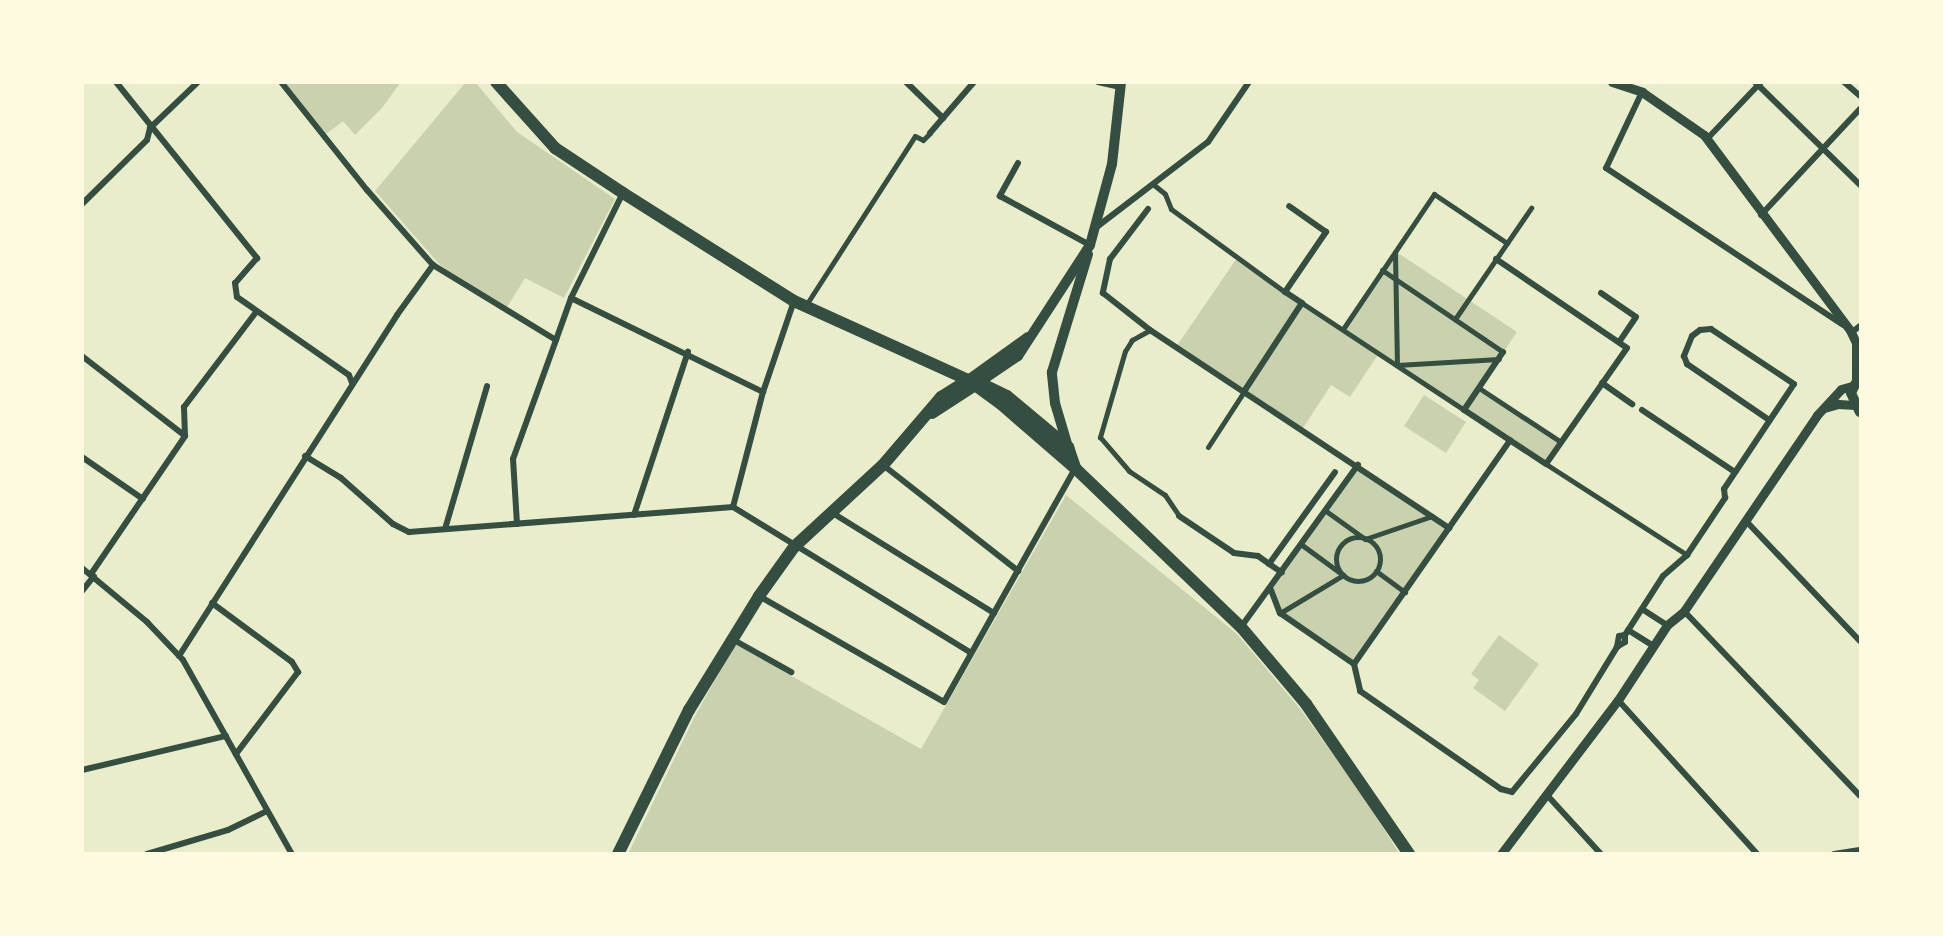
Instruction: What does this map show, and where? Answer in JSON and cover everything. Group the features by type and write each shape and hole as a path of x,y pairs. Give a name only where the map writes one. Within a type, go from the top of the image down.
{"main road":[{"path":"496,82 555,148 623,193 800,304 1007,396 1068,447"},
{"path":"618,854 689,710 759,596 794,547 883,465 929,416 941,397 975,382 1031,335 1090,245 1098,226 1112,164 1121,85"},
{"path":"1075,468 1055,403 1052,372 1079,295 1090,245"},
{"path":"1856,380 1858,411"},
{"path":"975,382 1075,468 1241,627 1306,704 1409,854"}],"street":[{"path":"116,82 150,128 256,258 234,287 237,297 349,375 352,383"},
{"path":"82,204 147,140 150,128 198,82"},
{"path":"281,82 367,190 434,265 556,340"},
{"path":"906,82 943,118"},
{"path":"733,507 763,392 800,304 915,136 923,140 974,82"},
{"path":"1098,82 1121,85"},
{"path":"1098,226 1208,141 1249,82"},
{"path":"1501,854 1618,700 1667,625 1684,611 1748,522 1789,455 1824,408 1841,389 1856,380 1856,343 1850,331 1761,216 1707,139 1672,109 1632,85 1612,82"},
{"path":"1844,82 1860,96"},
{"path":"1707,139 1758,84 1860,185"},
{"path":"1642,92 1606,168 1850,331"},
{"path":"1761,216 1860,109"},
{"path":"1018,163 1000,196 1090,245"},
{"path":"1154,185 1165,194 1171,208 1285,292 1686,555"},
{"path":"517,524 513,459 571,298 623,193"},
{"path":"1343,329 1434,194 1507,243"},
{"path":"1285,292 1326,232 1289,206"},
{"path":"1455,319 1531,208"},
{"path":"1148,209 1110,259 1103,293 1150,330 1245,390 1449,528"},
{"path":"1395,251 1397,365"},
{"path":"1496,259 1627,348 1546,464"},
{"path":"179,656 352,383 434,265"},
{"path":"1382,270 1503,352 1464,410"},
{"path":"1601,293 1636,317 1619,342"},
{"path":"571,298 688,352 763,392"},
{"path":"1208,447 1302,303"},
{"path":"82,591 185,436 184,408 256,312"},
{"path":"1850,331 1860,326"},
{"path":"1271,590 1280,613 1354,664 1360,691 1501,789 1512,792 1576,714 1617,647 1617,640 1626,632 1663,576 1686,555 1725,498 1724,489 1794,384 1711,329 1700,330 1692,336 1686,346 1687,364 1769,420"},
{"path":"1150,330 1132,340 1125,351 1100,437 1128,471 1165,495 1179,516 1234,553 1258,556 1282,573"},
{"path":"634,515 688,352"},
{"path":"82,356 185,436"},
{"path":"1397,365 1498,360"},
{"path":"1602,383 1632,404"},
{"path":"445,530 487,386"},
{"path":"1479,388 1561,442"},
{"path":"1824,408 1838,404 1858,411"},
{"path":"1642,410 1735,472"},
{"path":"1354,664 1510,440"},
{"path":"305,456 341,478 402,530 445,530 733,507 794,547 971,653"},
{"path":"82,457 143,499"},
{"path":"883,465 1018,572"},
{"path":"1241,627 1271,590 1358,465"},
{"path":"759,596 944,702 1075,468"},
{"path":"1269,564 1335,472"},
{"path":"1302,544 1343,575 1363,580 1376,571 1379,553 1365,539 1326,511"},
{"path":"831,512 994,613"},
{"path":"1343,575 1336,562 1340,548 1351,539 1365,539 1432,516"},
{"path":"1748,522 1860,641"},
{"path":"82,568 179,656 292,854"},
{"path":"1376,571 1405,592"},
{"path":"1280,613 1343,575"},
{"path":"212,603 292,662 298,672 236,753"},
{"path":"1642,609 1667,625"},
{"path":"1684,611 1860,796"},
{"path":"1626,632 1652,645"},
{"path":"732,639 791,672"},
{"path":"1618,700 1757,854"},
{"path":"82,770 226,736"},
{"path":"1546,794 1601,854"},
{"path":"147,854 162,852 228,830 267,811"},
{"path":"1833,854 1860,850"}],"green space":[{"path":"475,82 517,132 615,199 564,298 525,278 506,309 441,266 375,191 465,83"},
{"path":"284,83 400,83 382,108 355,135 343,121 325,135"},
{"path":"1395,251 1517,332 1479,388 1561,442 1546,464 1379,353 1350,397 1331,385 1303,428 1176,347 1237,258 1343,328"},
{"path":"1424,395 1466,422 1446,453 1404,426"},
{"path":"1358,465 1449,528 1354,664 1280,613 1271,590"},
{"path":"1066,495 1237,634 1301,710 1362,794 1399,853 628,854 694,718 735,644 921,749"},
{"path":"1499,635 1539,664 1505,711 1473,688 1479,680 1471,674"}]}
